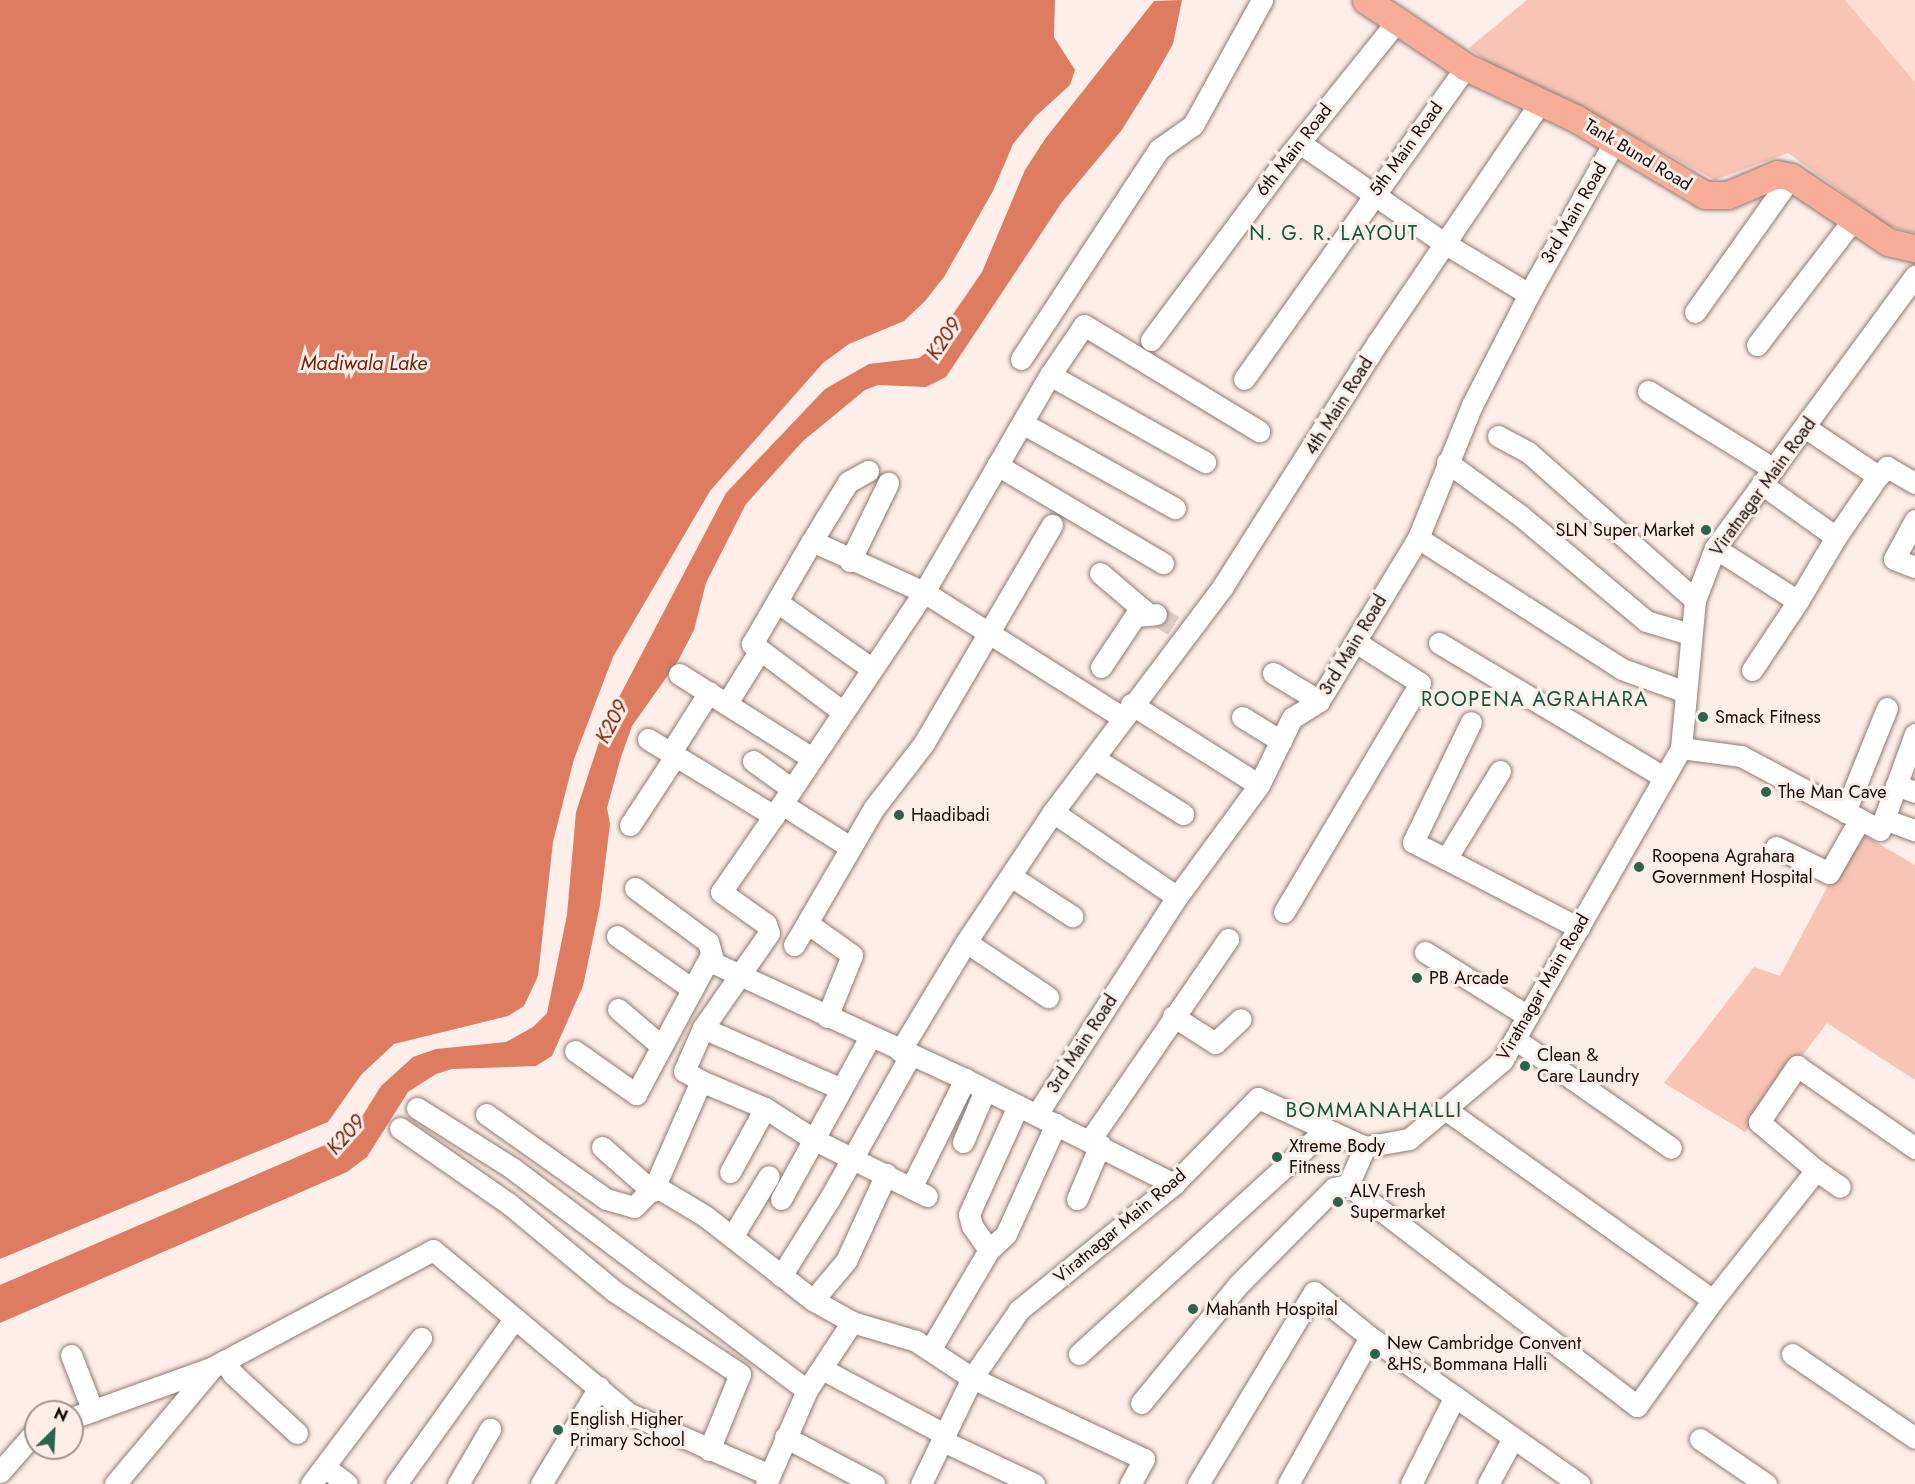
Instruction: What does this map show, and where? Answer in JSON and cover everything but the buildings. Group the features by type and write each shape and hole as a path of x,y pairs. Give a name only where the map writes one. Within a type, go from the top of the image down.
{"main road":[{"name":"Tank Bund Road","path":"1366,0 1466,67 1616,141 1705,195 1728,195 1777,174 1791,177"},
{"path":"1791,177 1888,242 1915,248"}],"street":[{"path":"1021,359 1159,149 1193,125 1262,0"},
{"name":"6th Main Road","path":"1151,340 1300,143 1398,20"},
{"name":"5th Main Road","path":"1245,380 1373,194 1466,67"},
{"name":"4th Main Road","path":"781,1276 853,1158 905,1053 966,942 1012,877 1053,812 1095,759 1127,711 1185,633 1444,243 1540,103"},
{"name":"3rd Main Road","path":"1037,1114 1177,897 1259,785 1293,718 1319,701 1418,538 1447,462 1529,294 1616,141"},
{"path":"1300,143 1444,243 1529,294"},
{"path":"1695,312 1791,177"},
{"path":"1757,345 1853,219"},
{"name":"Viratnagar Main Road","path":"921,1484 972,1378 1019,1310 1174,1184 1258,1098 1365,1147 1409,1139 1502,1061 1681,748 1695,600 1715,548 1806,428 1915,276"},
{"path":"965,1079 919,1192 815,1140 765,1108 701,1081 684,1071 703,1028 742,976 769,933 766,924 721,892 924,592 1050,375 1084,326 1259,431"},
{"path":"1050,375 1205,462"},
{"path":"1648,390 1769,477 1836,537"},
{"path":"1022,423 1175,508"},
{"path":"1806,428 1878,476"},
{"path":"1498,436 1528,452 1695,600"},
{"path":"1447,462 1521,516 1646,621 1690,634"},
{"path":"997,465 1163,562"},
{"path":"1752,670 1798,602 1836,537 1878,476 1887,467 1915,483"},
{"path":"843,712 752,644 848,482 868,471"},
{"path":"850,561 888,483"},
{"path":"1915,520 1894,559 1915,567"},
{"path":"794,945 874,808 924,743 989,636 1052,525"},
{"path":"1418,538 1622,669 1686,692"},
{"path":"812,541 850,561 924,592 989,636 1259,785"},
{"path":"1715,548 1798,602"},
{"path":"1100,573 1151,614 1130,622 1101,667"},
{"path":"777,602 871,668"},
{"path":"1284,912 1420,683 1356,642"},
{"path":"1439,643 1664,777"},
{"path":"630,825 674,754 718,697 760,650"},
{"path":"1273,673 1319,701"},
{"path":"680,674 812,758"},
{"path":"1776,847 1828,873 1852,815 1887,708"},
{"path":"1242,717 1281,741"},
{"path":"1471,722 1413,842 1579,928"},
{"path":"648,739 674,754 782,803 850,847"},
{"path":"1681,748 1741,756 1880,830 1884,819 1906,788 1913,747"},
{"path":"1095,759 1183,814"},
{"path":"753,761 782,803"},
{"path":"1446,859 1500,771"},
{"path":"1053,812 1177,897"},
{"path":"1884,819 1915,830"},
{"path":"1012,877 1071,916"},
{"path":"635,888 708,942 714,963 965,1079 1095,1142 1174,1184"},
{"path":"807,923 852,956 827,1017"},
{"path":"617,936 692,989"},
{"path":"1077,1199 1095,1142 1173,1016 1228,939"},
{"path":"966,942 1048,997"},
{"path":"1425,952 1528,1016"},
{"path":"575,1051 636,1094 660,1045 711,955"},
{"path":"618,1009 660,1045"},
{"path":"1173,1016 1215,1044 1241,1019"},
{"path":"703,1028 841,1089"},
{"path":"782,1198 870,1037"},
{"path":"1515,1039 1671,1148"},
{"path":"1840,1187 1759,1122 1797,1066 1915,1148"},
{"path":"486,1114 606,1199 634,1207 653,1188 701,1081"},
{"path":"963,1142 985,1090"},
{"path":"989,1250 972,1226 969,1214 1018,1106"},
{"path":"417,1108 512,1168 807,1390"},
{"path":"730,1172 765,1108"},
{"path":"1445,1109 1713,1300"},
{"path":"930,1350 989,1250 1006,1234 1056,1124"},
{"path":"400,1128 508,1203 615,1291 740,1374 709,1450"},
{"path":"1078,1354 1326,1129"},
{"path":"602,1147 653,1188 732,1237 813,1300 852,1322 916,1341 972,1378 1144,1459 1130,1484"},
{"path":"1348,1185 1365,1147"},
{"path":"1141,1403 1238,1286 1334,1188 1348,1185 1637,1406 1713,1300 1816,1170"},
{"path":"813,1300 846,1261 886,1174"},
{"path":"732,1237 768,1176"},
{"path":"84,1414 218,1365 434,1250 628,1413 768,1479 807,1390 852,1322"},
{"path":"1198,1484 1314,1292 1370,1336 1579,1484"},
{"path":"396,1484 515,1318"},
{"path":"1288,1484 1370,1336"},
{"path":"311,1484 326,1468 421,1338"},
{"path":"1792,1354 1915,1438"},
{"path":"71,1355 93,1411"},
{"path":"218,1365 233,1374 297,1433"},
{"path":"115,1484 218,1365"},
{"path":"822,1369 942,1437 1034,1484"},
{"path":"542,1484 598,1387"},
{"path":"1411,1484 1455,1396"},
{"path":"458,1484 490,1429"},
{"path":"785,1437 874,1484"},
{"path":"1488,1484 1514,1438"},
{"path":"1700,1439 1766,1484"},
{"path":"0,1472 24,1445"},
{"path":"326,1468 347,1484"}],"shaded area":[{"path":"1527,0 1845,0 1915,82 1915,233 1888,226 1788,153 1715,180 1580,107 1505,76 1469,48"},
{"path":"1845,0 1915,0 1915,82"},
{"path":"1857,831 1915,865 1915,1080 1827,1023 1745,1132 1664,1083 1754,967 1780,976"}],"water":[{"name":"Madiwala Lake","path":"0,0 1055,0 1054,37 1075,70 1070,85 1036,116 1013,144 993,191 944,277 925,301 904,321 849,344 823,363 710,491 613,657 574,759 553,842 538,976 524,1006 508,1016 394,1044 361,1075 328,1122 0,1259"},
{"name":"K209","path":"1182,0 1173,44 1147,90 1121,131 1062,202 946,377 926,387 878,385 865,390 803,441 746,504 706,583 694,630 678,661 632,726 621,757 607,808 610,824 600,905 583,986 552,1056 536,1066 452,1069 436,1074 408,1092 367,1157 347,1172 0,1323 0,1285 341,1138 358,1123 381,1086 413,1057 436,1049 506,1042 533,1027 547,1013 567,915 576,812 598,745 606,722 726,493 825,389 869,364 919,358 927,352 982,272 1025,170 1045,139 1154,1"}],"tunnel":[{"path":"1156,614 1181,630"}],"place":[{"name":"SLN Super Market","path":"1706,530"},
{"name":"Smack Fitness","path":"1703,717"},
{"name":"The Man Cave","path":"1766,792"},
{"name":"Haadibadi","path":"899,815"},
{"name":"Roopena Agrahara Government Hospital","path":"1639,867"},
{"name":"PB Arcade","path":"1417,978"},
{"name":"Clean & Care Laundry","path":"1525,1066"},
{"name":"Xtreme Body Fitness","path":"1277,1157"},
{"name":"ALV Fresh Supermarket","path":"1338,1202"},
{"name":"Mahanth Hospital","path":"1193,1309"},
{"name":"New Cambridge Convent &HS, Bommana Halli","path":"1375,1354"},
{"name":"English Higher Primary School","path":"558,1430"}],"district":[{"name":"N. G. R. LAYOUT","path":"1334,233"},
{"name":"ROOPENA AGRAHARA","path":"1535,699"},
{"name":"BOMMANAHALLI","path":"1374,1110"}]}
